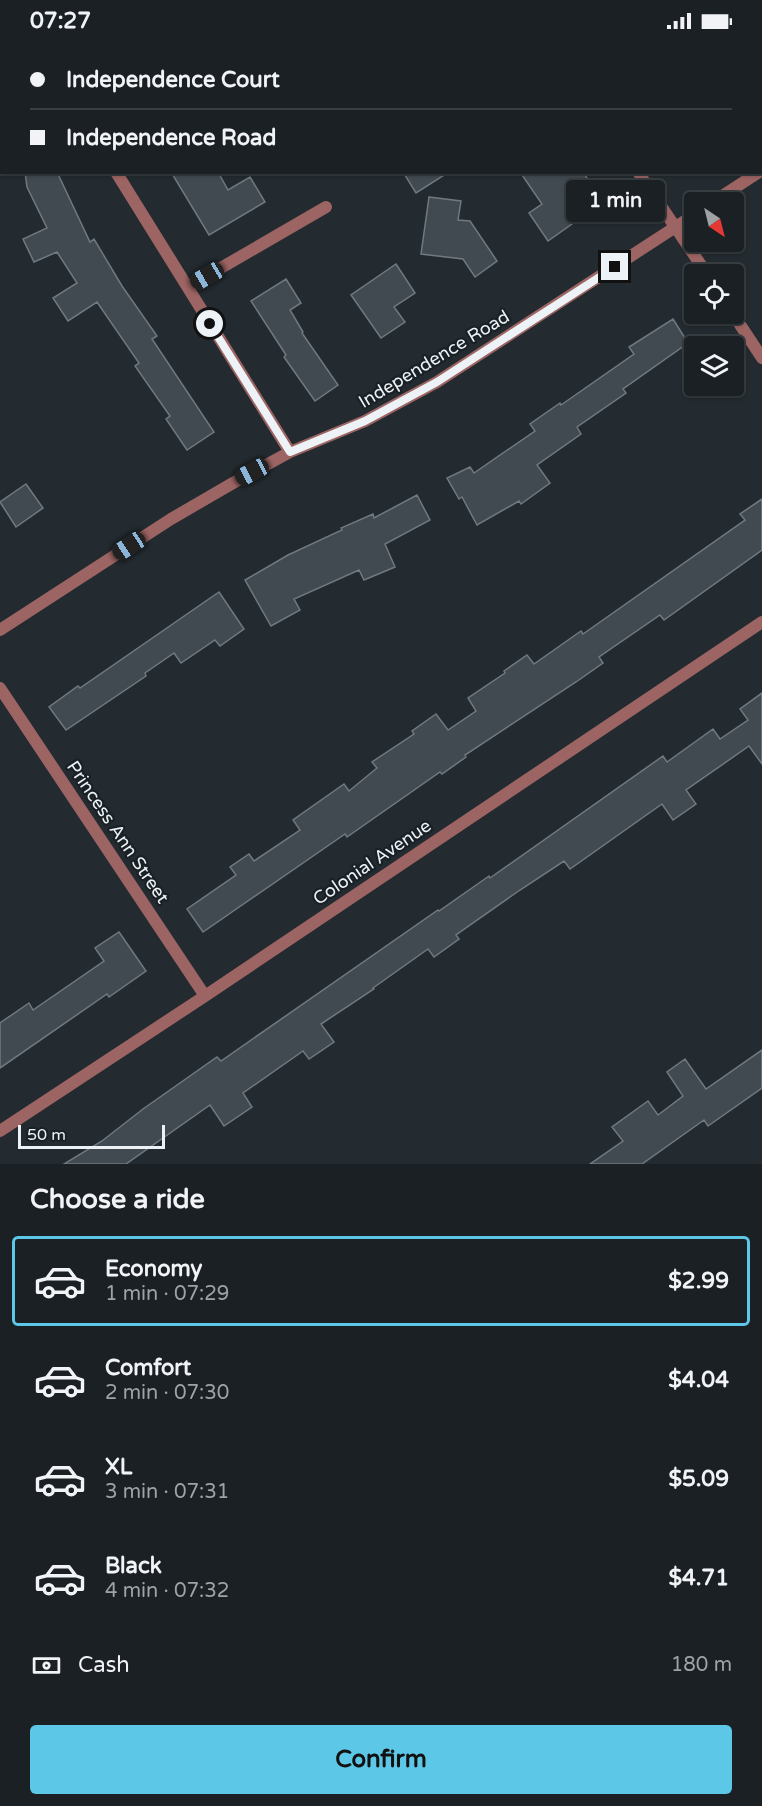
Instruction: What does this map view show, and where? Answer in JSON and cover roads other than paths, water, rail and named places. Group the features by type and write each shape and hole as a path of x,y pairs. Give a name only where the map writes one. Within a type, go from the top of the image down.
{"street":[{"path":"117,174 290,452"},
{"path":"639,174 700,264"},
{"path":"728,192 755,174"},
{"path":"188,287 326,207"},
{"name":"Independence Road","path":"0,630 171,519 290,452 365,421 437,382 684,222"},
{"path":"740,324 762,358"},
{"name":"Colonial Avenue","path":"0,1131 206,996 762,622"},
{"name":"Princess Ann Street","path":"0,688 206,996"}]}
